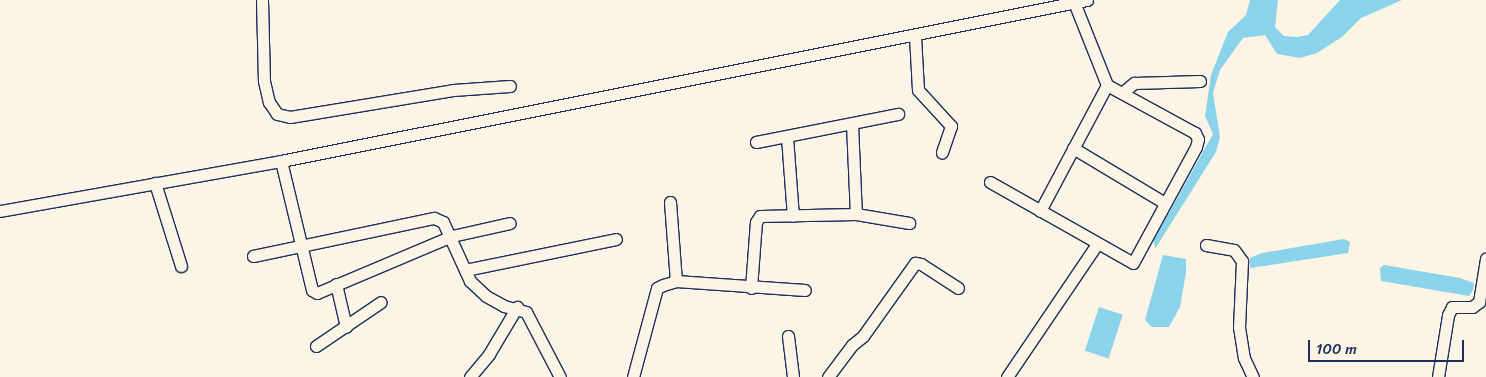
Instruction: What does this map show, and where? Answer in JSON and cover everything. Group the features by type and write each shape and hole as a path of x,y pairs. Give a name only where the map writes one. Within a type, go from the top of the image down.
{"street":[{"path":"262,0 264,81 269,102 277,114 290,117 453,90 510,86"},
{"path":"0,212 281,161 915,36 1087,0"},
{"path":"990,182 1133,263 1198,139 1195,133 1107,85 1074,2"},
{"path":"915,36 918,90 951,126 942,152"},
{"path":"1122,94 1134,84 1200,81"},
{"path":"1040,211 1107,85"},
{"path":"756,142 787,138 898,114"},
{"path":"852,124 856,214"},
{"path":"787,138 793,216"},
{"path":"1073,148 1165,203"},
{"path":"281,161 303,245 312,290 317,293 452,236 510,223"},
{"path":"155,184 181,266"},
{"path":"670,202 676,281"},
{"path":"751,288 756,222 760,216 767,213 793,216 856,214 909,223"},
{"path":"253,256 434,218 443,222 452,236 470,281 486,296 504,306 517,307 526,312 560,377"},
{"path":"465,270 616,239"},
{"path":"1007,377 1097,244"},
{"path":"1206,245 1234,250 1242,261 1239,327 1244,358 1253,377"},
{"path":"1438,377 1448,315 1452,307 1472,307 1479,302 1486,259"},
{"path":"828,377 852,345 862,336 914,263 921,264 958,288"},
{"path":"633,377 657,288 676,281 751,288 805,290"},
{"path":"336,284 346,327"},
{"path":"316,346 381,302"},
{"path":"470,377 489,354 517,307"},
{"path":"788,336 793,377"}],"water":[{"path":"1250,0 1278,0 1275,27 1284,36 1297,37 1308,35 1340,0 1402,0 1361,18 1342,37 1317,53 1300,58 1277,54 1265,35 1243,38 1220,70 1213,93 1220,137 1216,152 1155,249 1154,240 1213,134 1205,116 1211,75 1228,32 1246,15"},
{"path":"1344,239 1350,242 1348,253 1250,268 1250,258 1262,253"},
{"path":"1163,255 1186,259 1186,272 1180,307 1169,327 1152,327 1145,320"},
{"path":"1384,265 1460,278 1474,283 1473,290 1469,296 1381,281 1380,268"},
{"path":"1099,307 1123,315 1109,358 1085,351"}]}
